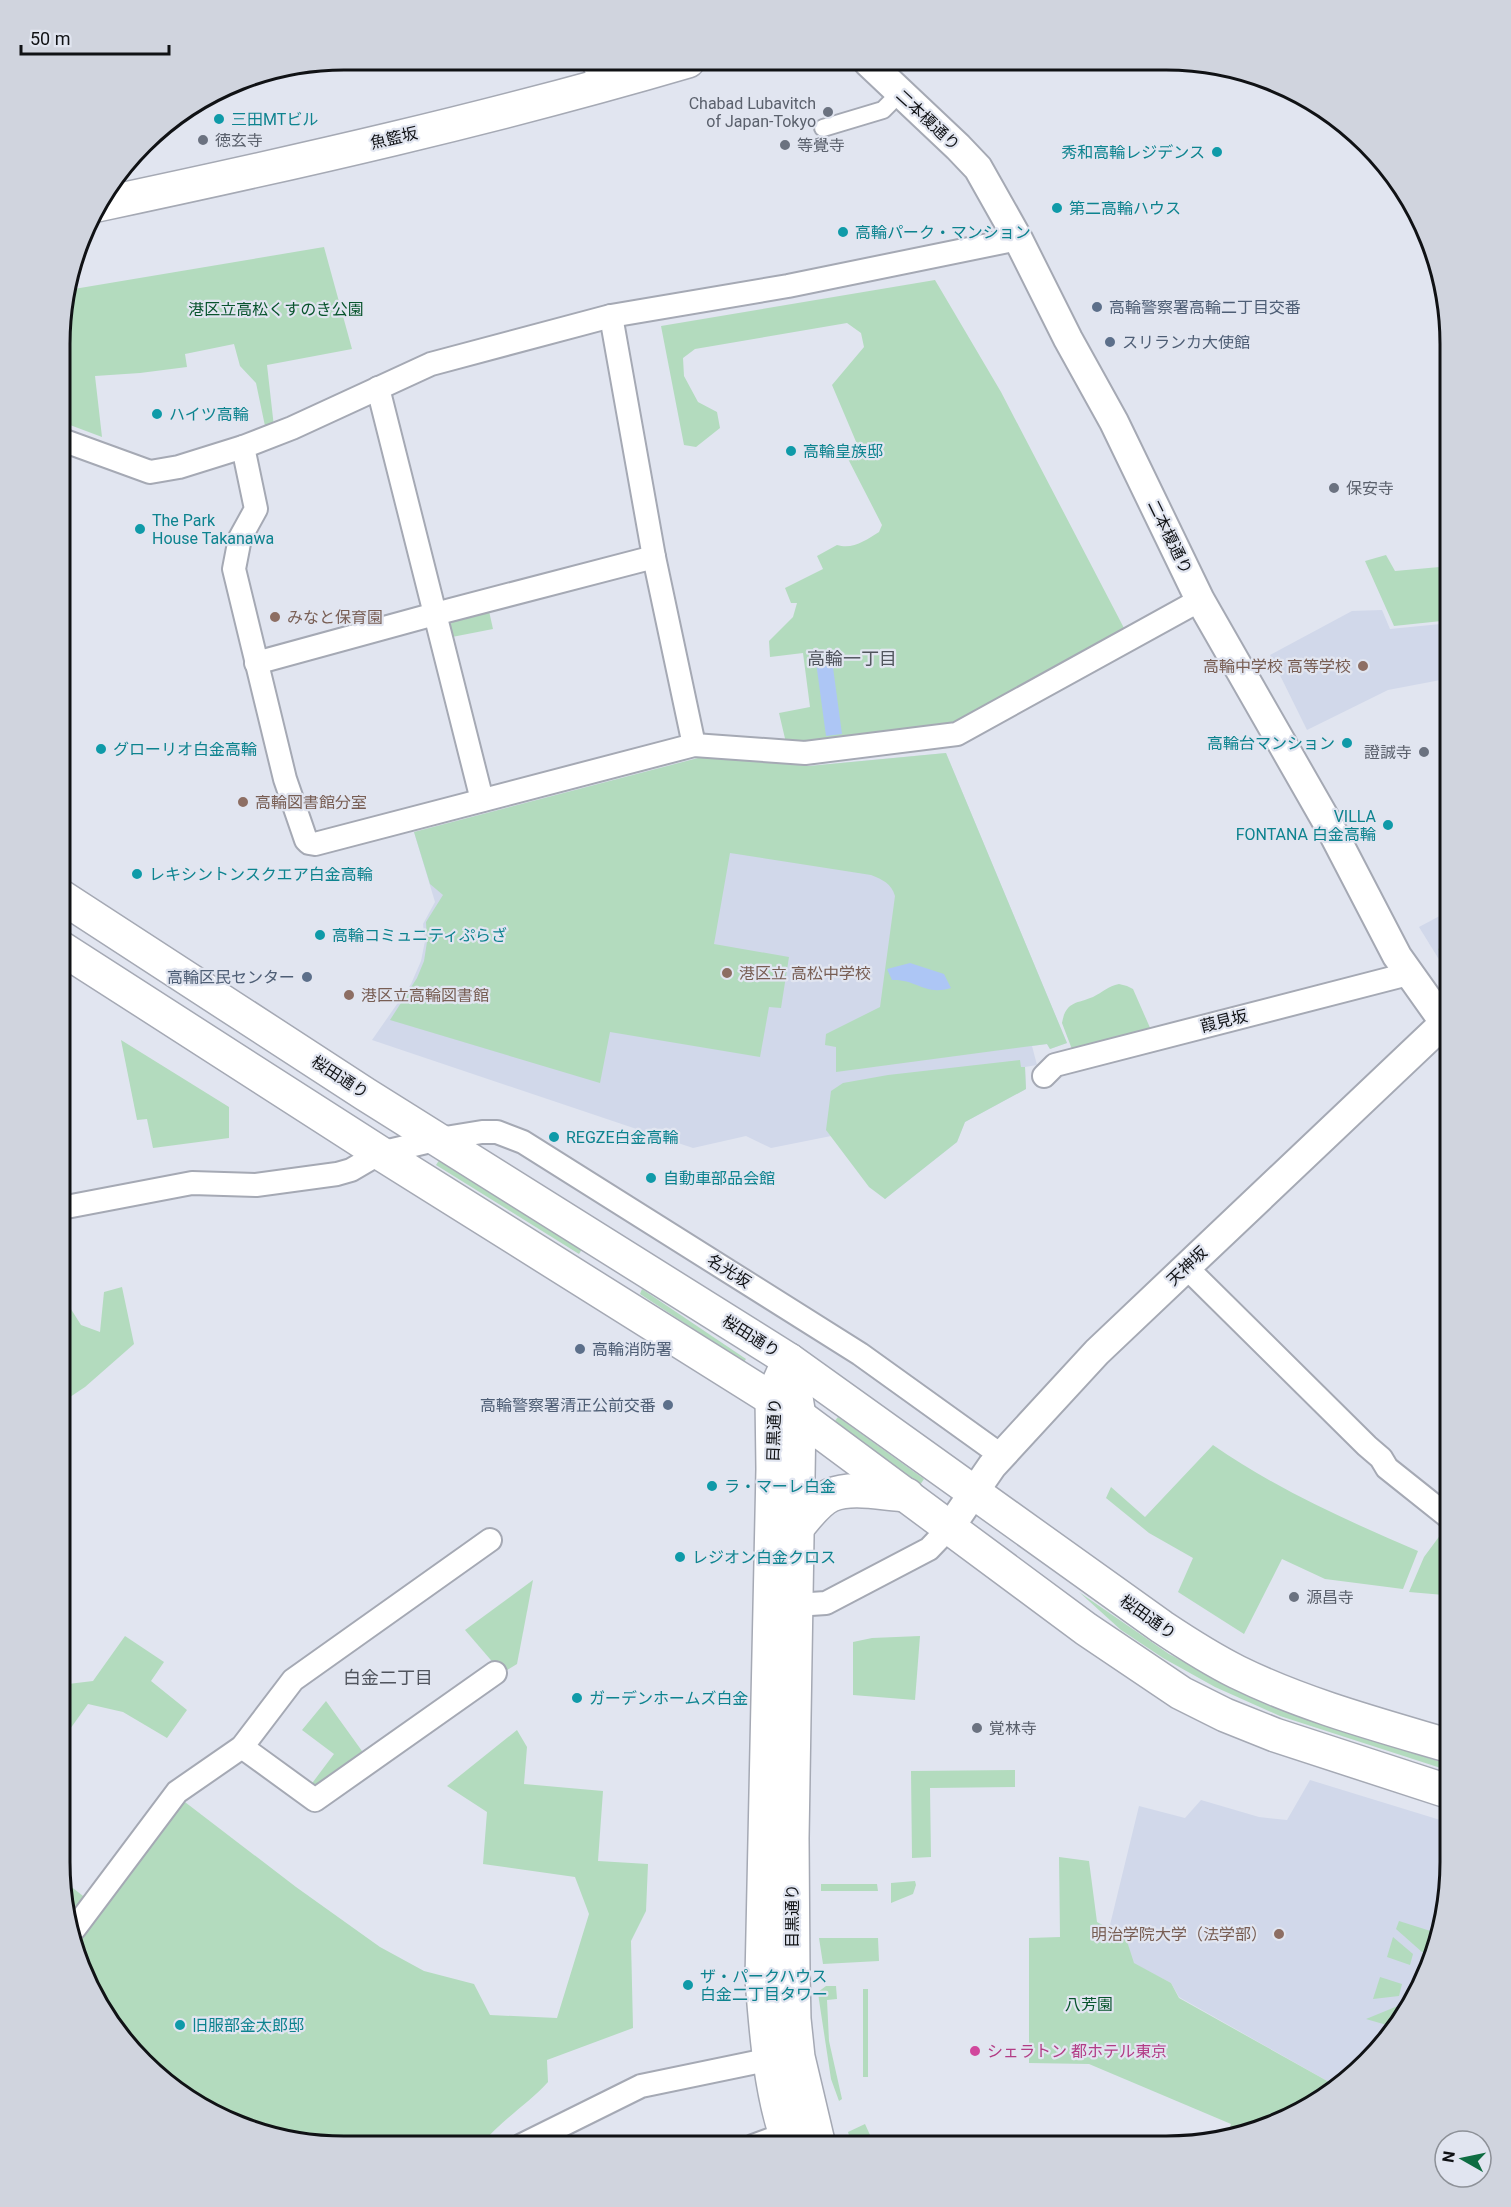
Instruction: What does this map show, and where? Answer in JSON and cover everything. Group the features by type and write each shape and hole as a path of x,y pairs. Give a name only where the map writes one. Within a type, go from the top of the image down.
{"main road":[{"name":"魚籃坂","path":"110,202 394,138 597,74 625,70"},
{"name":"桜田通り","path":"70,902 789,1360 1161,1627 1237,1672 1286,1693 1441,1743"},
{"path":"70,953 380,1153 800,1416 1086,1629 1181,1693 1225,1715 1275,1735 1441,1789"},
{"name":"目黒通り","path":"789,1360 772,1398 777,1977 794,2019 802,2136"},
{"name":"目黒通り","path":"789,1360 800,1416 796,1529 792,1838 771,2059 800,2136"},
{"path":"796,1529 818,1505 830,1496 849,1492 907,1495"}],"street":[{"name":"二本榎通り","path":"876,70 978,168 1018,238 1068,339 1114,422 1200,600 1331,829 1408,974 1441,1020"},
{"path":"823,128 883,110 890,104"},
{"path":"70,443 150,472 179,467 243,447 292,428 431,363 611,316 788,286 1018,238"},
{"path":"611,316 654,557 694,745"},
{"path":"378,388 482,800"},
{"path":"243,447 256,509 240,538 234,569 285,779 306,840 315,844 694,745 805,753 957,734 1200,600"},
{"path":"256,663 654,557"},
{"name":"葭見坂","path":"1044,1076 1055,1065 1408,974"},
{"name":"天神坂","path":"950,1527 972,1492 1002,1456 1097,1352 1186,1267 1441,1033"},
{"name":"名光坂","path":"70,1206 192,1184 256,1185 337,1174 351,1170 380,1153 439,1139 496,1132 523,1142 847,1346 1002,1456"},
{"path":"1186,1267 1381,1458 1387,1468 1441,1512"},
{"path":"795,1605 826,1603 929,1549 950,1527"},
{"path":"78,1924 177,1792 242,1747 293,1680 490,1540"},
{"path":"242,1747 315,1800 495,1672"},
{"path":"540,2136 641,2086 771,2059"}],"shaded area":[{"name":"高輪中学校 高等学校","path":"1382,610 1390,629 1441,624 1441,680 1388,690 1307,730 1270,655 1352,611"},
{"name":"港区立 高松中学校","path":"946,753 1067,1043 1050,1049 1047,1044 1032,1046 1037,1065 1025,1067 1026,1089 965,1122 957,1142 885,1199 831,1136 771,1148 746,1136 693,1148 372,1040 411,984 421,961 425,941 423,924 435,902 414,832 702,757 809,766"},
{"path":"1441,915 1441,963 1419,927"},
{"name":"明治学院大学（法学部）","path":"1310,1780 1441,1820 1438,1898 1431,1933 1420,1967 1404,1999 1384,2029 1347,2069 1330,2082 1179,1997 1171,1983 1133,1963 1126,1938 1109,1929 1139,1806 1185,1818 1201,1800 1259,1817 1287,1820"}],"green space":[{"name":"港区立高松くすのき公園","path":"324,247 352,349 267,365 274,427 265,426 256,383 240,366 234,344 185,354 187,367 95,376 102,437 70,425 70,344 77,289"},
{"path":"935,280 1001,392 1125,630 957,730 787,747 779,713 810,707 803,653 770,657 769,641 793,617 797,603 791,603 785,588 823,569 817,556 837,545 848,546 864,541 879,532 882,525 844,451 857,444 832,385 864,347 861,333 847,323 695,349 683,358 684,376 698,402 717,412 720,428 696,447 684,445 661,326"},
{"path":"1386,555 1395,571 1441,567 1441,621 1394,626 1365,561"},
{"path":"489,611 493,629 452,637 449,625 457,619"},
{"name":"港区立 高松中学校","path":"946,753 1067,1043 1050,1049 1047,1044 836,1072 836,1047 825,1045 826,1034 880,1007 895,896 886,882 871,875 730,853 714,944 789,957 781,1008 769,1007 760,1057 610,1032 600,1083 390,1020 417,978 424,961 427,942 426,922 443,895 430,884 414,832 702,757 809,766"},
{"path":"1119,984 1133,989 1151,1030 1073,1052 1062,1023 1066,1011 1073,1004"},
{"path":"121,1040 229,1107 229,1138 153,1148 147,1119 137,1120"},
{"path":"1020,1060 1021,1067 1025,1067 1026,1089 965,1122 957,1142 885,1199 869,1187 826,1130 831,1091 843,1083 888,1075"},
{"path":"440,1159 582,1249 579,1254 436,1165"},
{"path":"122,1287 134,1344 85,1387 70,1397 70,1308 81,1325 100,1332 104,1292"},
{"path":"642,1289 746,1359 744,1362 640,1294"},
{"path":"838,1417 924,1479 920,1485 834,1422"},
{"path":"1213,1445 1287,1490 1418,1551 1403,1589 1325,1579 1282,1559 1244,1634 1178,1592 1193,1558 1149,1533 1106,1498 1111,1487 1145,1517"},
{"path":"1441,1534 1441,1595 1409,1592 1424,1557"},
{"path":"533,1580 517,1664 502,1673 465,1630"},
{"path":"1079,1592 1169,1654 1264,1703 1441,1762 1441,1768 1280,1716 1215,1687 1163,1658 1121,1630"},
{"path":"125,1636 164,1662 151,1681 187,1710 167,1738 123,1712 88,1704 70,1729 70,1684 93,1681"},
{"path":"920,1636 915,1700 853,1695 853,1642 872,1638"},
{"path":"326,1701 367,1758 316,1793 310,1786 334,1754 302,1730"},
{"path":"517,1730 527,1747 524,1784 603,1791 598,1861 648,1864 646,1911 631,1941 633,2028 547,2060 548,2082 489,2136 327,2136 274,2127 240,2116 207,2100 164,2069 138,2043 117,2015 99,1984 80,1932 181,1799 296,1887 380,1947 424,1971 474,1984 490,2015 557,2018 589,1914 575,1877 483,1864 487,1812 447,1786"},
{"path":"1015,1770 1015,1787 930,1788 931,1857 912,1858 911,1771"},
{"name":"八芳園","path":"1059,1857 1089,1861 1097,1922 1126,1938 1134,1963 1171,1983 1179,1998 1330,2082 1304,2100 1271,2116 1229,2129 1231,2124 1089,2064 1029,2063 1029,1938 1060,1937"},
{"path":"915,1881 913,1894 891,1903 891,1883"},
{"path":"821,1884 877,1884 878,1891 821,1891"},
{"path":"72,1887 87,1899 76,1914"},
{"path":"1399,1921 1431,1931 1425,1953 1422,1952 1396,1929"},
{"path":"1393,1937 1413,1954 1410,1965 1387,1957"},
{"path":"819,1938 878,1938 879,1961 823,1964"},
{"path":"1380,1977 1402,1984 1399,1996 1373,1999"},
{"path":"826,1986 836,1986 837,1999 827,2000 829,2041 842,2099 839,2101 831,2079 818,1992"},
{"path":"863,1989 868,1989 868,2077 863,2077"},
{"path":"1400,2005 1387,2025 1366,2019"},
{"path":"865,2124 870,2136 849,2136 848,2132"}],"water":[{"path":"832,660 842,734 826,736 816,662"},
{"path":"910,963 944,974 951,988 934,990 901,980 892,980 887,969"}],"place":[{"name":"Chabad Lubavitch of Japan-Tokyo","path":"828,112"},
{"name":"三田MTビル","path":"219,119"},
{"name":"徳玄寺","path":"203,140"},
{"name":"等覺寺","path":"785,145"},
{"name":"秀和高輪レジデンス","path":"1217,152"},
{"name":"第二高輪ハウス","path":"1057,208"},
{"name":"高輪パーク・マンション","path":"843,232"},
{"name":"高輪警察署高輪二丁目交番","path":"1097,307"},
{"name":"スリランカ大使館","path":"1110,342"},
{"name":"ハイツ高輪","path":"157,414"},
{"name":"高輪皇族邸","path":"791,451"},
{"name":"保安寺","path":"1334,488"},
{"name":"The Park House Takanawa","path":"140,529"},
{"name":"みなと保育園","path":"275,617"},
{"name":"高輪中学校 高等学校","path":"1363,666"},
{"name":"高輪台マンション","path":"1347,743"},
{"name":"グローリオ白金高輪","path":"101,749"},
{"name":"證誠寺","path":"1424,752"},
{"name":"高輪図書館分室","path":"243,802"},
{"name":"VILLA FONTANA 白金高輪","path":"1388,825"},
{"name":"レキシントンスクエア白金高輪","path":"137,874"},
{"name":"高輪コミュニティぷらざ","path":"320,935"},
{"name":"港区立 高松中学校","path":"727,973"},
{"name":"高輪区民センター","path":"307,977"},
{"name":"港区立高輪図書館","path":"349,995"},
{"name":"REGZE白金高輪","path":"554,1137"},
{"name":"自動車部品会館","path":"651,1178"},
{"name":"高輪消防署","path":"580,1349"},
{"name":"高輪警察署清正公前交番","path":"668,1405"},
{"name":"ラ・マーレ白金","path":"712,1486"},
{"name":"レジオン白金クロス","path":"680,1557"},
{"name":"源昌寺","path":"1294,1597"},
{"name":"ガーデンホームズ白金","path":"577,1698"},
{"name":"覚林寺","path":"977,1728"},
{"name":"明治学院大学（法学部）","path":"1279,1934"},
{"name":"ザ・パークハウス 白金二丁目タワー","path":"688,1985"},
{"name":"旧服部金太郎邸","path":"180,2025"},
{"name":"シェラトン 都ホテル東京","path":"975,2051"}],"district":[{"name":"高輪一丁目","path":"852,658"},
{"name":"白金二丁目","path":"388,1677"}]}
